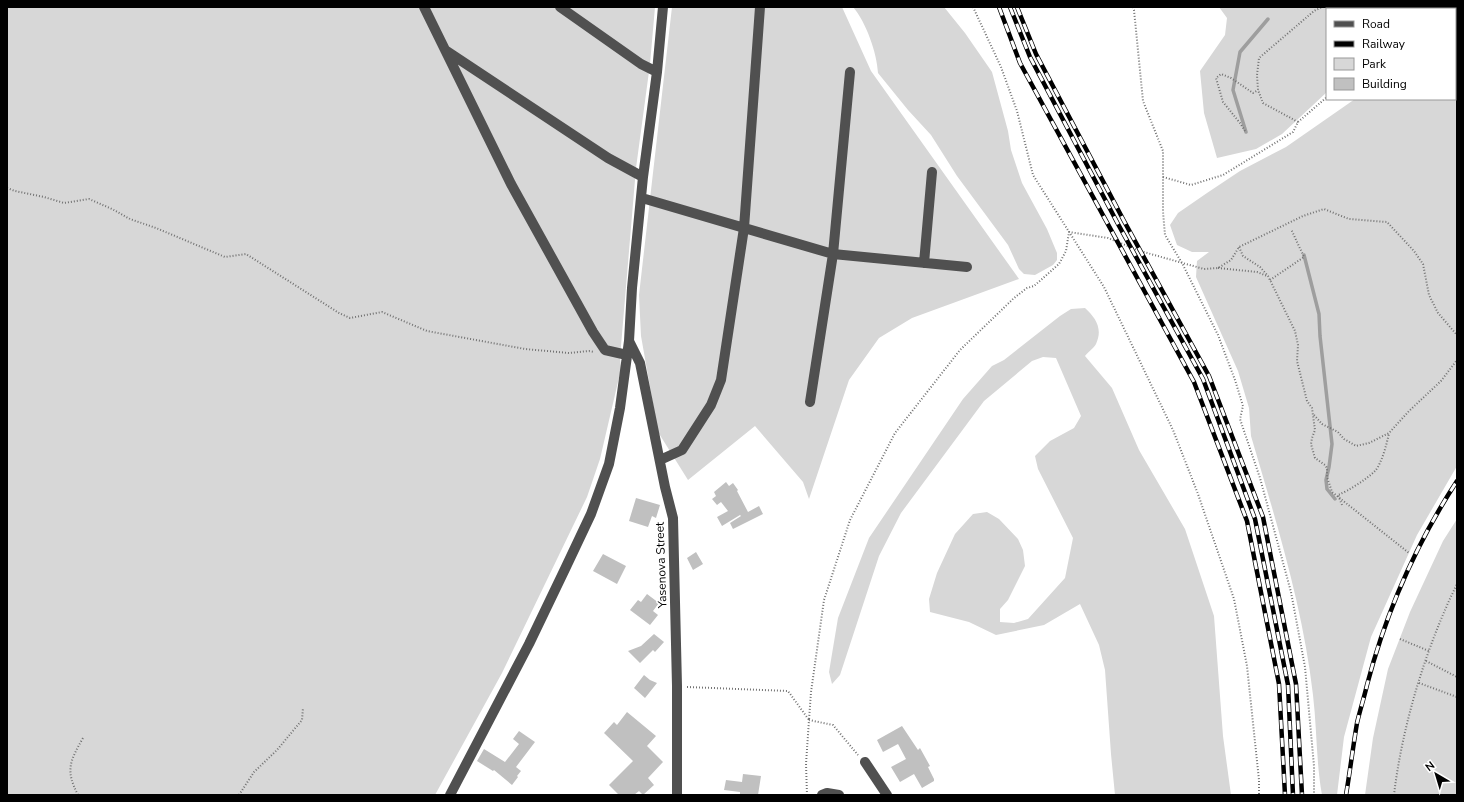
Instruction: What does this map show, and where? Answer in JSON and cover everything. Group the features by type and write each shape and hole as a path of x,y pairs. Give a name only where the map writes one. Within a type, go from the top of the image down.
{"street":[{"path":"424,7 511,184 593,332 606,350 627,356"},
{"path":"560,7 641,64 657,72"},
{"path":"450,795 529,644 591,514 609,464 620,408 629,341 632,288 643,177 657,72 663,7"},
{"path":"660,460 682,450 711,405 721,380 744,228 760,7"},
{"path":"445,50 608,158 643,177"},
{"path":"810,402 833,254 850,72"},
{"path":"924,263 932,172"},
{"path":"642,198 833,254 968,267"},
{"name":"Yasenova Street","path":"629,341 640,363 660,460 664,487 673,518 677,686 677,795"},
{"path":"865,762 887,795"},
{"path":"822,795 827,793 839,795"}],"path":[{"path":"973,7 1001,67 1017,111 1033,175 1104,287 1173,430 1198,494 1234,599 1247,666 1259,780 1259,795"},
{"path":"1133,7 1143,101 1163,151 1163,212 1165,235 1182,263 1218,335 1235,380 1243,406 1240,419 1260,478 1291,592 1305,668 1314,766 1314,795"},
{"path":"1298,122 1263,103 1258,90 1257,75 1259,58 1314,11 1322,7"},
{"path":"1245,131 1224,102 1216,78 1221,74 1238,82 1253,93 1258,90"},
{"path":"1163,177 1191,185 1223,175 1293,132 1298,122 1326,98"},
{"path":"7,188 44,197 64,204 89,200 112,209 130,219 156,228 225,257 246,254 339,313 350,318 382,312 427,331 525,349 569,353 589,351 595,352"},
{"path":"1218,268 1231,260 1238,247 1303,216 1324,209 1349,219 1387,222 1414,251 1423,264 1429,295 1438,313 1457,335"},
{"path":"1270,280 1304,257 1291,229"},
{"path":"1069,232 1108,238 1140,251 1204,269 1218,268 1257,272 1268,276"},
{"path":"807,795 806,764 810,692 824,600 850,520 895,433 960,350 1014,298 1026,288 1034,286 1059,264 1066,252 1069,232"},
{"path":"1238,247 1244,256 1260,267 1268,276 1295,331 1298,346 1297,361 1307,401 1312,408 1313,414 1315,430 1311,444 1312,450 1315,458 1326,465 1327,477 1332,492 1338,495 1408,554"},
{"path":"1313,414 1322,424 1338,432 1356,446 1369,444 1390,432 1409,411 1441,381 1457,360"},
{"path":"1338,495 1347,491 1375,471 1386,448 1390,432"},
{"path":"1338,495 1342,505"},
{"path":"1394,795 1397,766 1419,683 1429,651 1457,584"},
{"path":"1400,639 1429,651"},
{"path":"1426,661 1457,677"},
{"path":"1419,683 1457,697"},
{"path":"677,686 788,691 809,720 833,725 851,748 865,762"},
{"path":"239,795 254,772 277,750 302,720 303,708"},
{"path":"78,795 70,773 73,757 83,738"}],"green space":[{"path":"7,7 655,7 650,64 636,168 620,358 621,369 600,459 587,497 502,673 435,795 7,795"},
{"path":"672,7 842,7 871,71 1019,279 912,318 879,338 849,380 809,499 803,482 755,426 688,480 658,432 641,336 639,295"},
{"path":"853,7 944,7 965,33 992,72 1008,131 1011,150 1022,183 1047,229 1057,253 1057,260 1053,265 1035,275 1024,274 1019,269 1008,245 957,176 931,135 908,110 878,73 876,56 870,38 858,13"},
{"path":"1219,7 1457,7 1456,12 1456,8 1326,8 1326,93 1282,134 1256,149 1217,158 1204,113 1200,71 1225,35 1227,18"},
{"path":"1456,48 1457,466 1417,535 1371,637 1344,737 1337,795 1322,795 1313,695 1303,629 1288,564 1251,436 1249,408 1238,371 1196,277 1197,261 1209,252 1192,252 1177,245 1170,225 1178,213 1207,193 1240,171 1286,147 1354,100 1456,100"},
{"path":"1085,308 1095,320 1099,333 1096,344 1085,356 1112,388 1139,450 1185,529 1214,616 1223,736 1231,795 1115,795 1105,670 1099,645 1080,604 1044,625 996,635 969,622 930,612 929,599 937,573 955,534 973,514 987,512 999,519 1018,539 1023,550 1025,566 1008,600 1000,609 1000,622 1014,623 1028,619 1065,578 1073,538 1038,469 1035,456 1050,441 1074,428 1081,416 1056,358 1043,357 1032,361 984,401 901,513 879,556 840,675 832,684 829,672 838,618 869,538 963,399 992,366 1004,360 1071,309"},
{"path":"1457,519 1457,795 1365,795 1373,738 1388,669 1410,612 1443,541"}],"building":[{"path":"726,482 729,486 733,483 738,490 737,491 748,512 759,506 763,514 733,529 730,523 741,516 740,515 722,526 717,517 728,511 721,502 717,505 712,499 716,496 714,492"},
{"path":"636,498 660,505 656,518 652,516 648,527 629,521"},
{"path":"696,552 703,564 693,570 687,558"},
{"path":"603,554 626,566 617,584 593,571"},
{"path":"647,594 659,603 653,611 658,615 650,625 630,610 638,600 641,602"},
{"path":"654,634 664,642 655,652 653,650 640,663 628,651 641,646"},
{"path":"644,675 657,683 645,698 634,688"},
{"path":"627,712 656,736 647,746 663,762 648,778 654,785 643,795 639,791 634,795 619,795 609,785 633,761 604,733 614,722 617,725"},
{"path":"902,726 918,750 920,748 930,766 928,767 934,781 922,788 914,774 900,782 891,767 906,759 898,744 883,752 877,740"},
{"path":"519,731 535,742 516,767 521,771 512,785 494,770 493,771 477,761 484,749 505,762 519,744 513,739"},
{"path":"743,774 761,776 758,795 740,795 740,792 724,790 726,780 742,782"}],"waterway":[{"path":"1246,132 1233,90 1240,52 1268,19"},
{"path":"1304,255 1319,314 1332,444 1326,480 1327,489 1335,499"}],"railway":[{"path":"999,7 1020,63 1194,382 1247,521 1279,684 1285,795"},
{"path":"1010,7 1030,57 1118,224 1203,379 1255,519 1288,685 1293,795"},
{"path":"1017,7 1036,54 1124,221 1209,376 1263,517 1296,684 1302,795"},
{"path":"1346,795 1357,723 1383,631 1404,579 1428,529 1457,481"}]}
